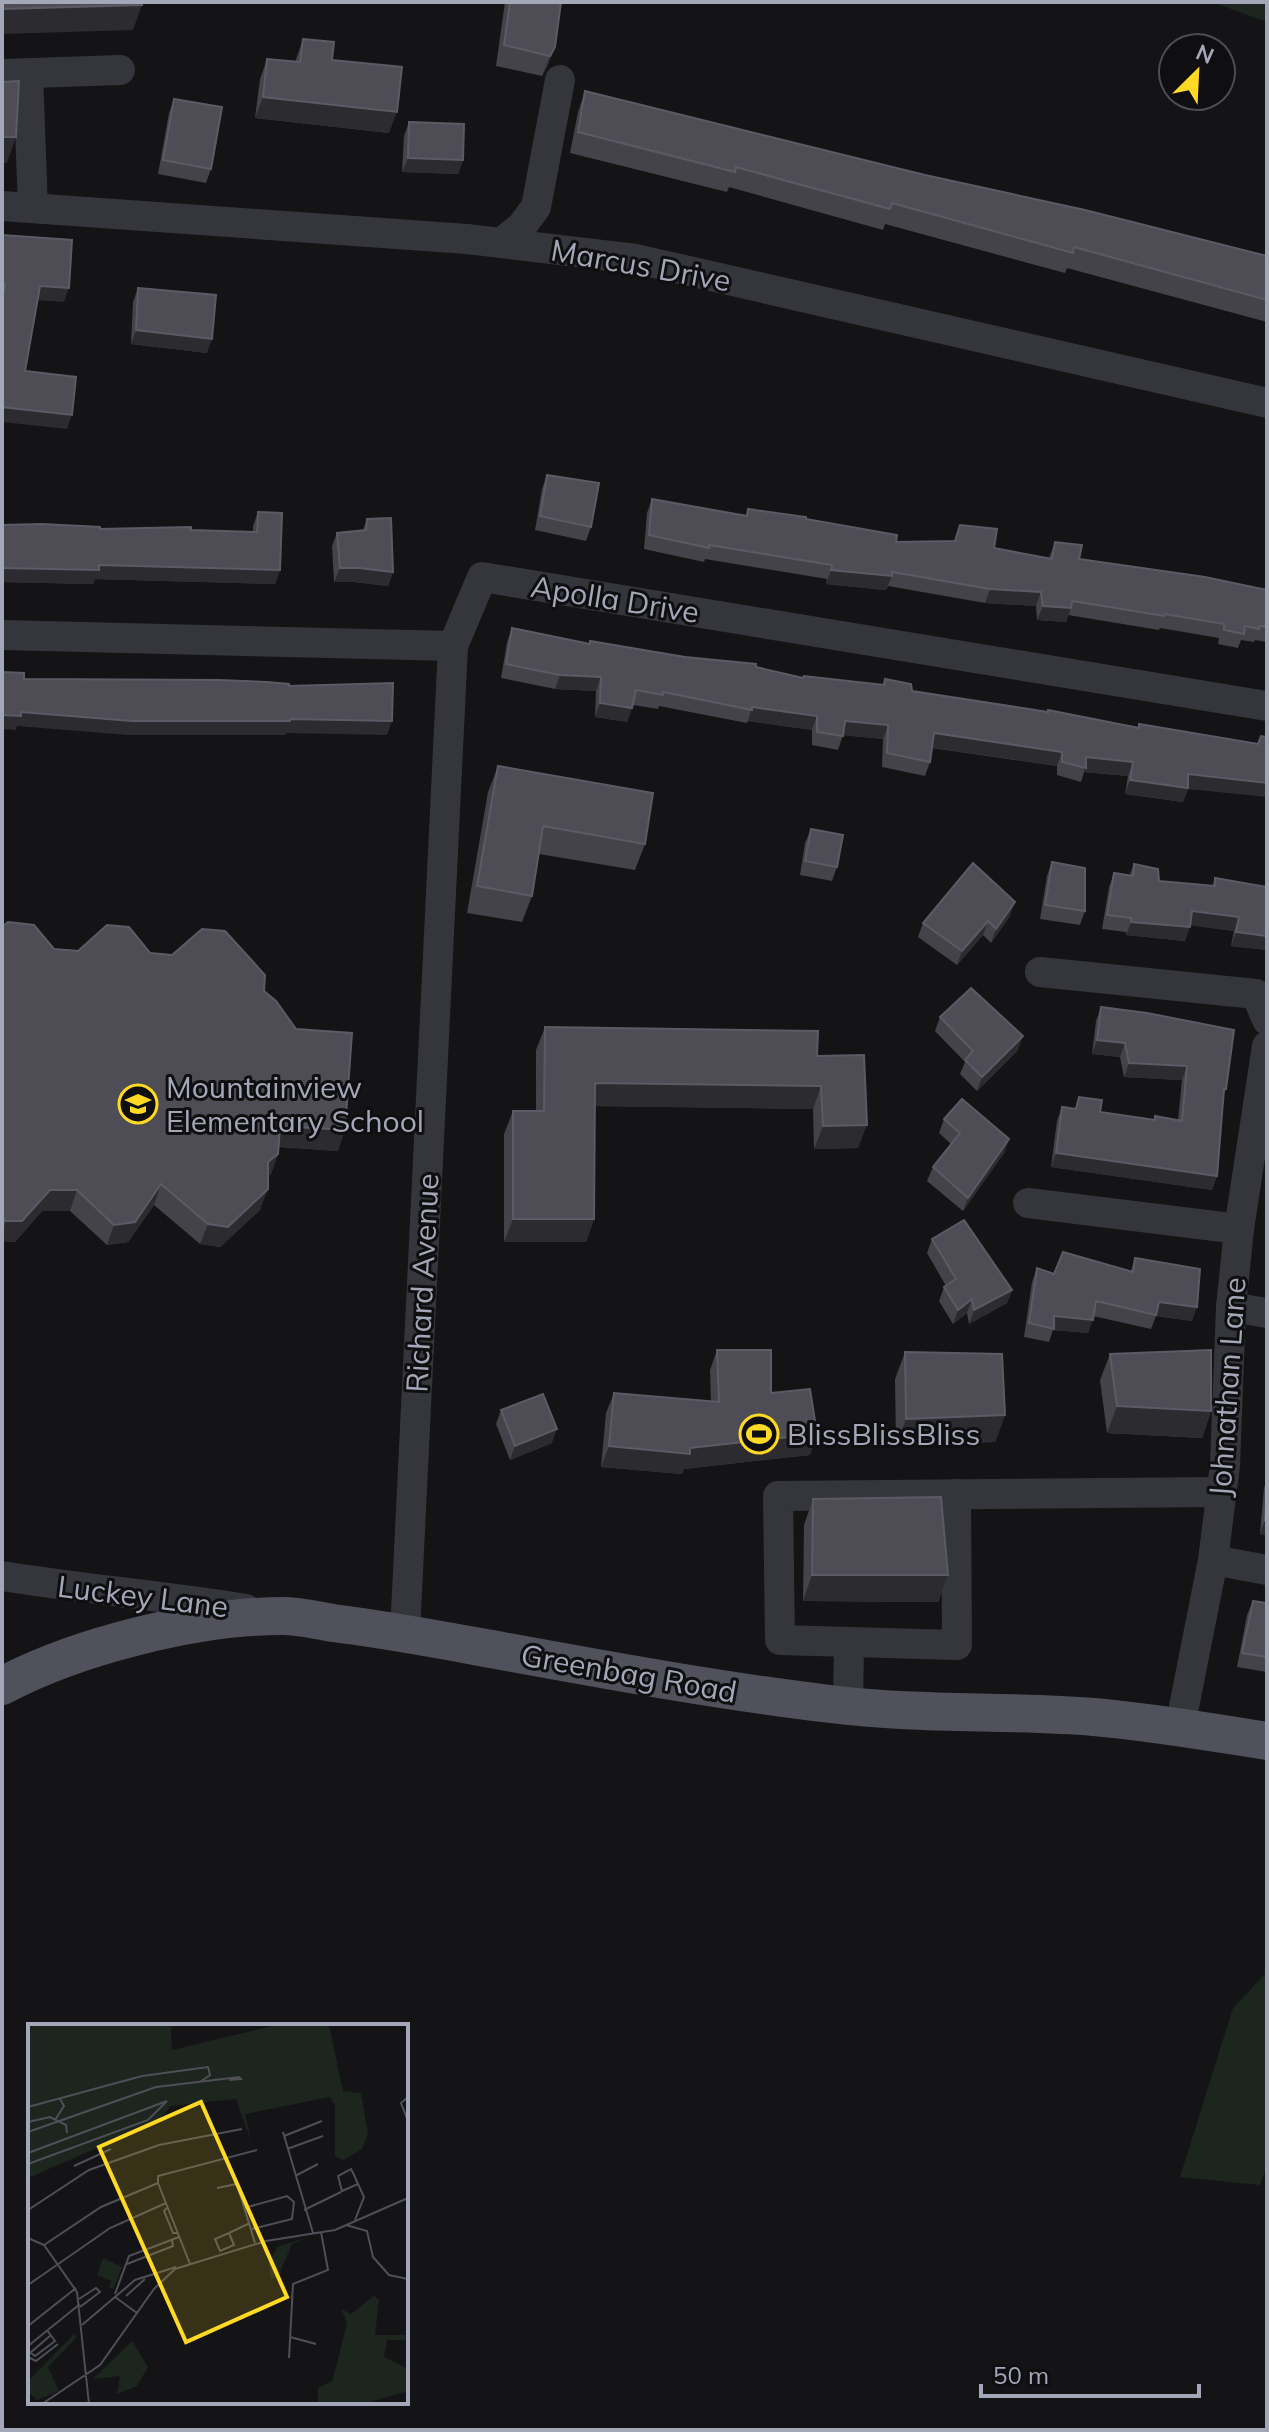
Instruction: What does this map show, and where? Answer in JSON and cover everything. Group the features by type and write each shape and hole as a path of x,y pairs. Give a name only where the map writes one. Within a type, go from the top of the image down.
{"main road":[{"name":"Greenbag Road","path":"2,1686 23,1675 125,1639 227,1619 284,1616 405,1633 682,1684 848,1706 1096,1717 1267,1741"}],"street":[{"path":"33,208 15,74 120,70"},
{"path":"501,243 522,226 536,207 560,80"},
{"name":"Marcus Drive","path":"2,206 501,243 636,259 1267,403"},
{"name":"Apolla Drive","path":"453,646 482,577 1267,706"},
{"path":"2,635 453,646"},
{"name":"Richard Avenue","path":"405,1633 453,646"},
{"path":"1040,972 1256,994 1267,1020"},
{"name":"Johnathan Lane","path":"1180,1727 1213,1560 1225,1465 1231,1307 1239,1229 1267,1046"},
{"path":"1028,1203 1239,1229"},
{"path":"1231,1307 1267,1313"},
{"path":"956,1494 957,1645 780,1640 778,1496 956,1494 1221,1492"},
{"path":"1213,1560 1267,1570"},
{"name":"Luckey Lane","path":"2,1576 91,1590 163,1596 284,1616"},
{"path":"848,1706 849,1642"}],"shaded area":[{"path":"1212,2 1267,2 1267,22"},
{"path":"1267,1972 1267,2166 1260,2185 1180,2177 1233,2008"}],"building":[{"path":"2,2 142,2 142,5 2,9"},
{"path":"510,2 561,2 555,47 550,56 504,45"},
{"path":"303,39 334,42 332,60 402,67 397,112 263,97 267,59 300,62"},
{"path":"19,81 16,137 2,137 2,82"},
{"path":"585,91 1267,256 1267,300 1074,247 1073,253 892,203 890,209 736,167 735,172 578,132"},
{"path":"174,99 222,107 211,169 163,160"},
{"path":"409,122 464,124 463,160 408,158"},
{"path":"2,235 72,240 69,288 40,286 25,371 76,377 72,415 2,407 2,302 5,284 2,284"},
{"path":"138,288 216,295 212,339 136,330"},
{"path":"547,475 599,483 591,527 540,516"},
{"path":"652,499 747,516 748,509 806,517 897,535 896,542 955,541 960,525 997,529 994,548 1052,559 1055,542 1082,545 1079,559 1205,577 1267,590 1267,627 1245,626 1244,634 1224,630 1224,624 1072,601 1071,608 1043,606 1041,592 990,589 892,572 892,576 831,570 832,565 709,545 709,548 649,535"},
{"path":"258,512 282,513 280,570 99,565 99,570 2,568 2,525 42,524 100,529 191,527 191,530 257,532"},
{"path":"391,518 393,572 340,568 337,533 366,530 367,519"},
{"path":"512,628 590,644 590,641 685,657 756,664 756,667 803,678 884,685 885,679 911,684 912,691 1048,710 1139,728 1139,724 1258,744 1261,736 1267,737 1267,783 1188,774 1188,788 1130,780 1133,762 1086,757 1086,768 1062,762 1062,752 934,733 930,762 887,753 888,725 845,721 843,736 817,732 817,716 752,707 752,710 663,692 663,695 636,690 632,708 600,703 601,677 560,675 506,664"},
{"path":"2,672 24,673 24,679 219,680 289,686 393,683 392,721 132,721 21,712 21,716 2,715"},
{"path":"498,766 653,793 645,844 543,826 532,896 477,886"},
{"path":"811,829 843,835 837,867 805,861"},
{"path":"1052,862 1085,868 1085,911 1045,905"},
{"path":"973,863 1015,902 996,929 988,921 962,951 923,923"},
{"path":"1134,864 1158,869 1159,881 1215,886 1215,878 1267,887 1267,936 1236,932 1239,917 1192,911 1190,927 1131,922 1131,918 1107,915 1114,873 1133,876"},
{"name":"Mountainview Elementary School","path":"8,922 34,925 54,949 78,951 107,925 129,927 150,953 172,955 202,929 225,931 265,975 264,991 276,1001 296,1029 352,1033 345,1130 280,1126 278,1154 268,1162 268,1189 228,1227 208,1224 161,1184 135,1222 114,1225 77,1190 50,1190 22,1221 6,1221 2,1217 2,927"},
{"path":"971,988 1023,1036 982,1077 965,1060 973,1051 940,1017"},
{"path":"1101,1007 1234,1030 1224,1089 1217,1176 1056,1153 1062,1107 1076,1109 1079,1097 1102,1100 1100,1112 1182,1121 1187,1066 1129,1063 1125,1043 1097,1040"},
{"path":"545,1027 818,1031 817,1056 864,1055 867,1125 823,1126 821,1086 595,1083 594,1219 513,1219 513,1111 544,1111"},
{"path":"962,1099 1009,1139 968,1198 933,1167 960,1133 944,1119"},
{"path":"964,1220 1012,1290 974,1310 972,1299 958,1310 944,1287 956,1279 932,1239"},
{"path":"1063,1252 1133,1272 1135,1258 1200,1269 1197,1307 1159,1302 1156,1315 1096,1301 1093,1320 1054,1316 1054,1329 1029,1323 1037,1268 1054,1274"},
{"path":"717,1350 771,1350 771,1393 810,1389 817,1434 690,1448 690,1454 609,1446 614,1393 719,1402"},
{"path":"1211,1350 1211,1411 1117,1406 1110,1354"},
{"path":"905,1352 1002,1354 1005,1415 906,1419"},
{"path":"543,1394 557,1429 515,1446 501,1410"},
{"path":"941,1497 948,1575 812,1575 813,1499"},
{"path":"1253,1601 1267,1603 1267,1657 1242,1653"}],"place":[{"name":"Mountainview Elementary School","path":"138,1104"},
{"name":"BlissBlissBliss","path":"759,1434"}]}
